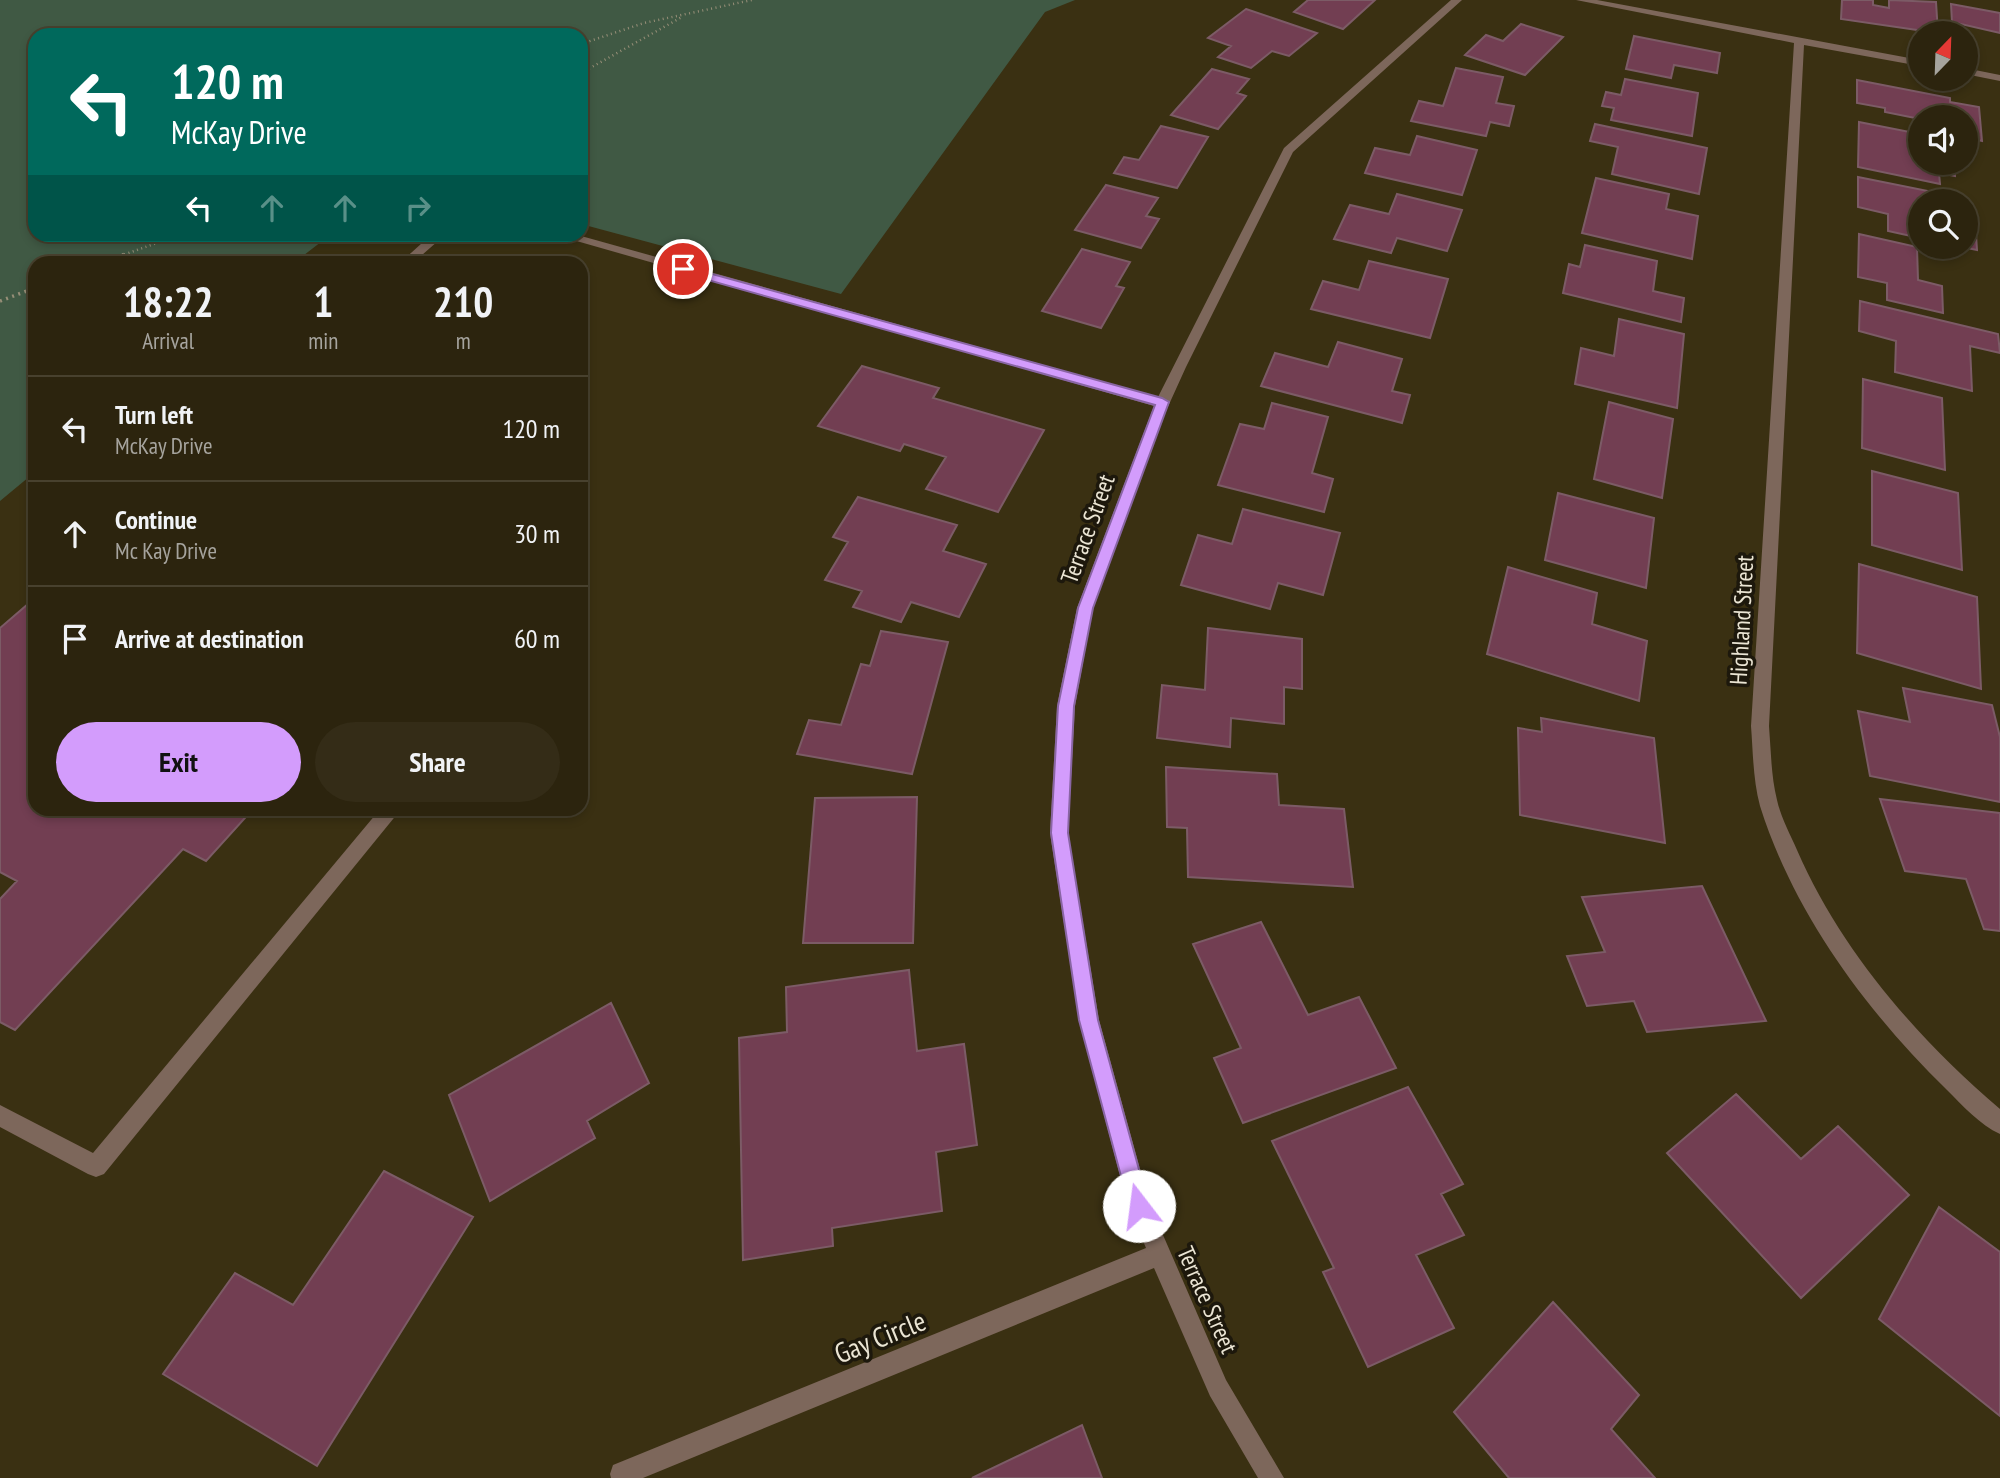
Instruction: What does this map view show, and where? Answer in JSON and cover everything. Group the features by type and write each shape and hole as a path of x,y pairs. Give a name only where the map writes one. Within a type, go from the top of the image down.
{"street":[{"name":"Terrace Street","path":"1272,1478 1219,1388 1139,1206 1089,1020 1059,833 1066,706 1085,608 1162,402 1288,150 1457,0"},
{"path":"1581,0 1908,61"},
{"name":"Highland Street","path":"1799,40 1760,726 1767,796 1788,853 1816,909 1885,1009 1975,1103 2000,1123"},
{"path":"1978,74 2000,78"},
{"path":"414,256 431,242"},
{"path":"587,242 1162,402"},
{"path":"0,1116 96,1166 386,816"},
{"name":"Gay Circle","path":"622,1475 1160,1254"}],"path":[{"path":"588,41 604,34 752,0"},
{"path":"588,69 689,13"},
{"path":"121,256 160,242"},
{"path":"0,301 28,291"}],"green space":[{"path":"0,0 1075,0 1045,12 841,294 588,226 588,28 28,28 28,242 321,242 303,256 28,256 28,478 0,501"}],"building":[{"path":"1308,0 1375,0 1343,29 1294,12"},
{"path":"1842,0 1873,0 1873,5 1889,8 1889,0 1936,2 1937,21 1908,21 1908,29 1841,19"},
{"path":"1951,4 2000,13 2000,33 1978,28 1978,21 1952,21"},
{"path":"1246,9 1317,33 1289,56 1272,51 1251,68 1218,57 1231,46 1208,38"},
{"path":"1521,24 1563,37 1525,75 1465,55 1486,35 1503,41"},
{"path":"1634,36 1720,53 1717,73 1674,65 1671,78 1626,69"},
{"path":"1456,68 1503,77 1496,103 1514,106 1509,126 1490,122 1486,136 1411,121 1419,101 1443,106"},
{"path":"1212,69 1249,79 1237,93 1246,96 1218,129 1171,115"},
{"path":"1625,79 1698,93 1692,136 1611,120 1614,108 1602,106 1606,92 1621,95"},
{"path":"1857,80 1950,98 1950,102 1967,105 1908,105 1908,117 1885,112 1885,108 1857,103"},
{"path":"1978,107 1979,107 1982,141 1978,140"},
{"path":"1859,122 1908,132 1908,175 1939,175 1940,184 1858,167"},
{"path":"1595,124 1707,148 1699,194 1612,174 1618,147 1590,141"},
{"path":"1161,126 1208,137 1177,188 1114,173 1124,157 1139,160"},
{"path":"1417,136 1477,150 1462,195 1365,173 1375,148 1410,155"},
{"path":"1858,177 1918,189 1908,189 1908,235 1888,231 1888,214 1858,207"},
{"path":"1596,178 1669,194 1666,209 1698,216 1692,259 1582,233"},
{"path":"1106,185 1158,198 1146,216 1159,219 1141,248 1075,230"},
{"path":"1397,194 1462,210 1447,251 1397,238 1391,253 1334,239 1350,205 1389,214"},
{"path":"1859,234 1908,245 1908,259 1917,259 1918,280 1942,286 1943,313 1887,300 1887,283 1858,277"},
{"path":"1585,245 1657,261 1653,291 1684,298 1681,322 1563,293 1569,264 1580,267"},
{"path":"1082,249 1130,262 1116,286 1124,288 1101,328 1042,311"},
{"path":"1369,261 1448,279 1430,338 1311,309 1323,281 1359,290"},
{"path":"1860,301 1998,334 2000,353 1970,346 1972,391 1895,372 1896,341 1859,331"},
{"path":"1619,319 1684,334 1677,408 1575,384 1581,348 1614,356"},
{"path":"1338,342 1402,359 1392,391 1410,395 1402,423 1261,386 1275,353 1328,367"},
{"path":"862,366 939,388 933,398 1044,430 998,512 926,489 946,457 904,444 900,451 818,426"},
{"path":"1863,379 1942,398 1945,470 1862,448"},
{"path":"1609,402 1673,419 1662,498 1594,479"},
{"path":"1272,403 1328,417 1312,473 1333,479 1324,512 1218,485 1240,424 1264,429"},
{"path":"1872,471 1958,493 1962,570 1872,545"},
{"path":"1558,493 1654,518 1646,588 1545,560"},
{"path":"858,497 957,525 943,551 986,564 959,617 911,602 901,622 853,607 862,591 825,580 848,542 833,537"},
{"path":"1243,509 1340,533 1323,595 1278,583 1270,609 1181,585 1198,535 1232,544"},
{"path":"1859,564 1977,597 1981,689 1857,653"},
{"path":"1508,567 1597,593 1592,624 1647,641 1639,701 1487,654"},
{"path":"28,604 28,816 247,816 206,861 183,849 15,1030 0,1022 0,899 17,881 0,872 0,628"},
{"path":"1208,628 1302,639 1302,689 1284,687 1284,724 1231,718 1230,747 1157,738 1162,685 1205,690"},
{"path":"881,631 948,642 912,774 797,754 809,720 841,725 861,664 870,666"},
{"path":"1903,688 1992,705 2000,737 2000,802 1870,776 1858,711 1910,722"},
{"path":"1541,718 1654,738 1665,843 1520,815 1518,728 1542,732"},
{"path":"1166,767 1277,774 1279,805 1344,809 1353,887 1188,877 1187,828 1167,827"},
{"path":"917,797 913,943 803,943 815,798"},
{"path":"1880,799 2000,813 2000,931 1984,929 1966,879 1905,871"},
{"path":"1702,886 1766,1021 1647,1032 1634,1001 1587,1006 1567,956 1605,952 1582,897"},
{"path":"1261,922 1308,1015 1359,997 1396,1068 1243,1123 1214,1058 1241,1048 1193,944"},
{"path":"909,970 917,1051 964,1044 977,1145 936,1152 942,1211 832,1228 833,1246 743,1260 739,1038 787,1032 786,987"},
{"path":"611,1003 649,1083 587,1121 595,1138 490,1201 449,1095"},
{"path":"1408,1087 1463,1184 1441,1194 1464,1235 1416,1255 1454,1328 1368,1367 1323,1272 1334,1268 1272,1141"},
{"path":"1736,1094 1801,1159 1838,1126 1909,1195 1801,1298 1667,1153"},
{"path":"384,1171 473,1217 317,1466 163,1374 235,1273 293,1305"},
{"path":"1939,1207 2000,1252 2000,1416 1879,1319"},
{"path":"1553,1302 1639,1395 1611,1429 1655,1478 1509,1478 1454,1412"},
{"path":"1082,1425 1102,1478 972,1478"}],"route":[{"path":"683,269 1162,402 1085,608 1066,706 1059,833 1089,1020 1139,1206"}]}
